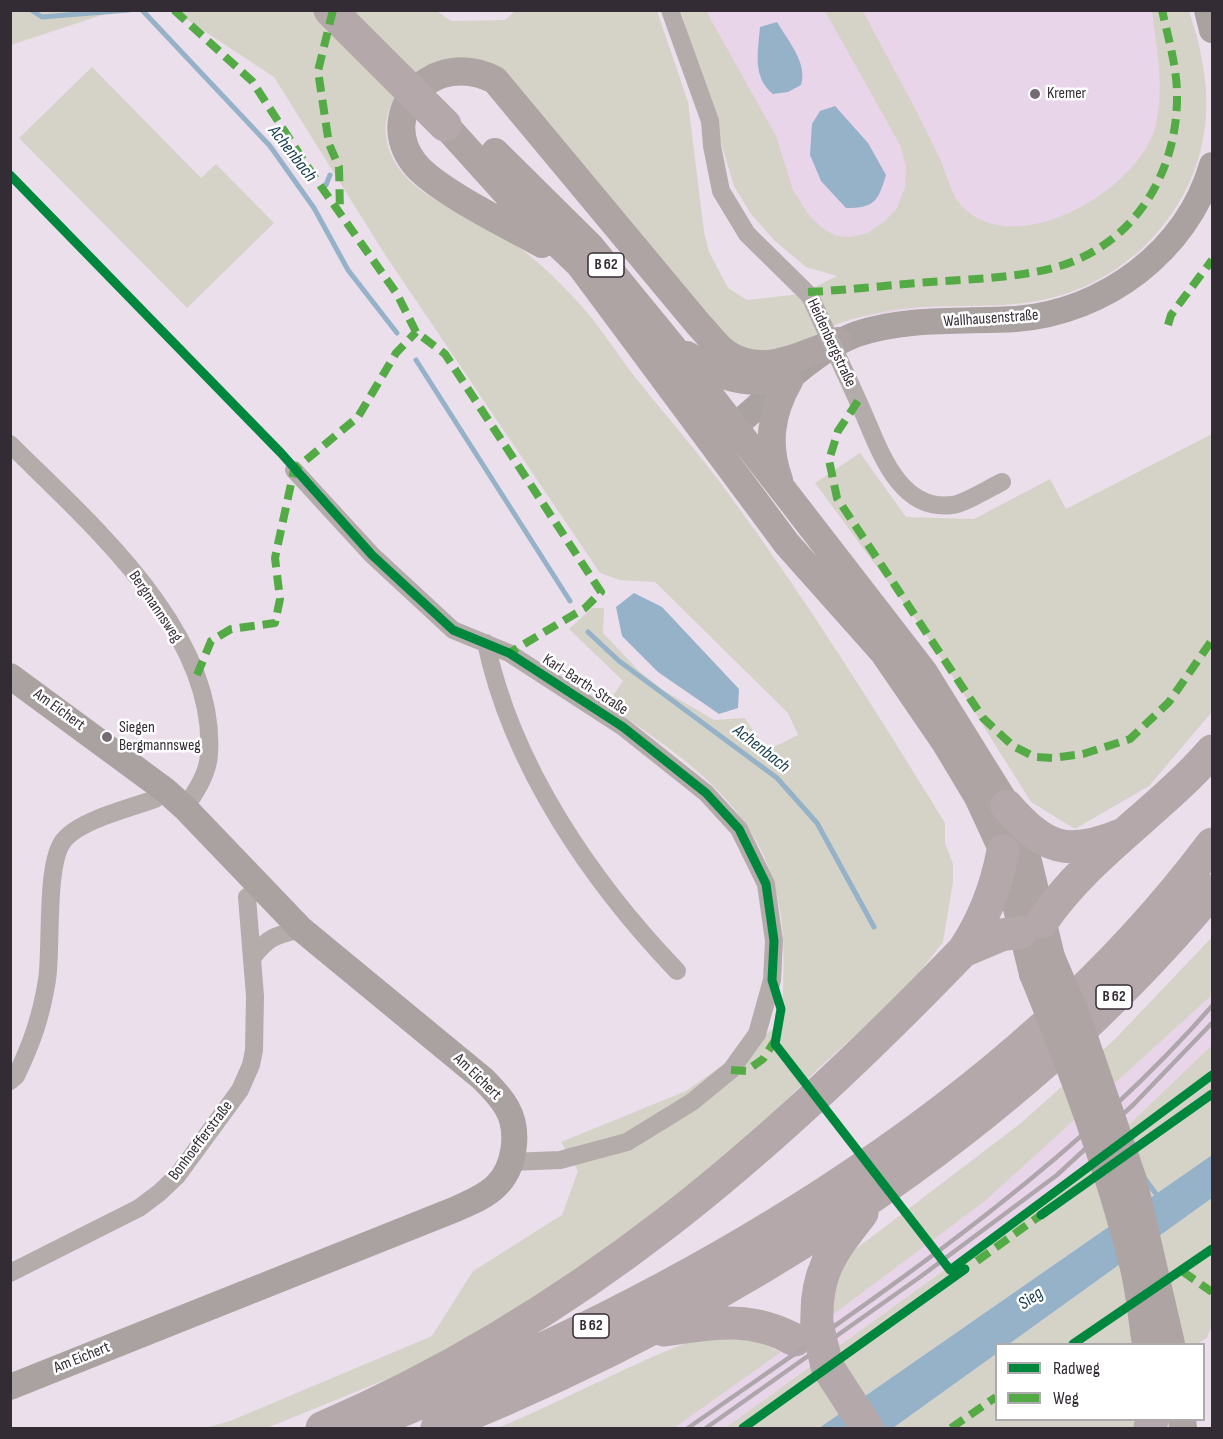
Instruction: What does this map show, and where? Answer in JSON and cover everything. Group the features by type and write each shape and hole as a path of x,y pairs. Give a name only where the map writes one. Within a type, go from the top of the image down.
{"highway":[{"name":"B 62","path":"330,10 452,119"},
{"name":"B 62","path":"358,10 452,119"},
{"name":"B 62","path":"963,951 1001,935 1032,927 1058,898 1176,789 1212,751"},
{"name":"B 62","path":"1007,806 1026,828 1053,844 1085,847 1128,832"},
{"name":"B 62","path":"358,1428 478,1380 617,1313 744,1244 863,1166 951,1103 1058,1012 1154,915 1212,844"},
{"name":"B 62","path":"322,1428 469,1357 627,1254 720,1181 849,1066 963,951 978,929 989,904 1003,851"},
{"name":"B 62","path":"437,1428 489,1407 641,1334 736,1282 881,1188 991,1107 1068,1041 1178,932 1212,891"},
{"name":"B 62","path":"867,1428 806,1332 830,1254 881,1188"},
{"name":"B 62","path":"641,1334 734,1322 806,1332"}],"main road":[{"path":"579,264 464,200 423,173 413,162 403,134 403,119 411,99 426,82 453,70 468,70 495,80 699,326 725,352 742,362 761,365 779,363 838,341"},
{"name":"B 62","path":"452,119 520,208 579,264 724,435 785,495 923,671 1007,806 1026,853 1032,927"},
{"name":"B 62","path":"452,119 513,172 591,247 671,345 787,544 884,653 945,742 978,797 1003,851 1032,927 1058,1036 1111,1182 1134,1270 1146,1343"},
{"path":"671,345 720,375 737,381 789,381 773,417 771,437 772,458 785,495"},
{"name":"B 62","path":"1042,965 1078,1020 1133,1180 1171,1343"}],"street":[{"name":"Heidenbergstraße","path":"670,10 710,121 712,146 721,192 747,234 810,296 894,478 919,502 952,505 1002,482"},
{"path":"1207,10 1212,30"},
{"name":"Wallhausenstraße","path":"724,435 838,341 886,327 1043,315 1092,300 1136,274 1173,239 1200,196 1212,165"},
{"name":"Bergmannsweg","path":"10,444 90,524 144,585 173,628 197,675 207,716 209,755 201,783 185,808"},
{"name":"Karl-Barth-Straße","path":"294,470 372,555 453,630 509,653 623,727 706,793 739,829 766,884 774,941 772,980 757,1034 731,1070 692,1102 627,1142 560,1160 511,1162"},
{"path":"486,643 492,672 531,770 583,855 645,938 677,971"},
{"name":"Am Eichert","path":"10,675 165,790 301,929 483,1079 499,1095 508,1109 513,1126 511,1162 505,1175 496,1186 456,1209 10,1387"},
{"path":"10,1081 16,1076 36,1034 48,978 52,880 62,841 76,828 155,799 165,790"},
{"name":"Bonhoefferstraße","path":"10,1273 139,1208 177,1176 240,1089 251,1065 254,1039 253,957 247,897 261,886"},
{"path":"253,957 265,941 279,934 301,929"}],"shaded area":[{"path":"11,10 114,10 114,11 11,45"},
{"path":"435,10 451,21 505,20 516,10 657,11 688,102 704,232 709,252 728,288 747,300 801,294 837,276 806,267 774,240 751,214 734,186 681,11 706,11 776,136 793,190 808,214 821,227 836,236 851,237 867,233 884,222 897,208 905,187 906,167 900,145 825,11 863,11 929,137 957,199 967,211 990,223 1018,226 1047,221 1076,210 1103,193 1126,173 1144,151 1155,128 1160,84 1152,11 1189,11 1205,82 1205,126 1199,156 1189,184 1174,210 1156,234 1110,273 1083,287 1035,301 1014,304 909,308 852,319 819,332 789,350 774,353 734,346 524,96 425,66 402,86 394,98 386,124 386,138 398,167 408,179 434,199 509,240 568,291 592,318 635,377 706,463 813,614 945,823 945,843 953,864 953,882 943,942 907,989 819,1068 720,1165 650,1224 441,1357 267,1428 204,1428 230,1421 432,1336 473,1271 562,1215 578,1171 561,1142 686,1091 783,1022 784,956 781,917 773,880 760,847 742,818 720,792 667,747 607,705 623,681 569,629 592,608 604,608 603,633 639,671 663,690 714,720 745,718 766,751 798,735 788,713 655,582 620,580 600,573 384,253 274,77 174,11"},
{"path":"692,11 1189,11 1199,44 1206,88 1205,126 1198,161 1181,199 1142,250 1111,273 1085,287 1055,297 1020,303 918,308 862,317"},
{"path":"92,67 201,178 216,164 274,223 187,308 19,138"},
{"path":"1212,434 1212,712 1149,786 1075,829 1031,802 922,628 815,483 860,453 906,517 974,519 1050,479 1066,509"},
{"path":"1212,937 1212,995 985,1201 831,1316 840,1261 1021,1123 1115,1039"},
{"path":"1212,995 1212,1045 1077,1173 725,1428 674,1428 985,1201"},
{"path":"1212,1045 1212,1155 819,1428 725,1428 1077,1174"},
{"path":"1212,1198 1212,1325 1207,1338 1199,1343 1010,1343"},
{"path":"701,1337 751,1339 781,1352 674,1428 498,1428 650,1358"},
{"path":"995,1355 995,1421 1136,1421 1136,1428 893,1428"}],"water":[{"path":"777,22 796,52 802,69 802,77 801,85 788,92 773,94 762,80 758,55 760,27"},
{"path":"835,106 868,143 886,175 874,201 856,208 846,208 821,181 810,155 812,124 820,111"},
{"path":"634,593 662,607 739,689 738,708 719,714 658,672 622,636 616,607"},
{"name":"Sieg","path":"1212,1155 1212,1198 1010,1343 995,1343 995,1355 893,1428 819,1428"}],"waterway":[{"name":"Achenbach","path":"31,10 42,17 129,10"},
{"name":"Achenbach","path":"142,10 270,146 314,208 348,270 397,333"},
{"path":"326,185 330,175"},
{"name":"Achenbach","path":"416,360 570,601"},
{"name":"Achenbach","path":"588,632 619,661 777,778 817,823 874,927"},
{"name":"Achenbach","path":"1145,1179 1159,1198"}],"railway":[{"path":"688,1428 895,1283 1029,1180 1093,1125 1154,1067 1212,1006"},
{"path":"706,1428 920,1277 1057,1175 1134,1104 1212,1023"}],"marked path":[{"path":"174,10 252,81 315,178 397,294 416,332 445,354 601,592 585,608 509,653"},
{"path":"333,10 318,71 329,144 339,167 340,212"},
{"path":"808,292 1028,273 1060,266 1088,255 1111,239 1132,220 1148,198 1161,174 1171,147 1176,120 1177,91 1162,10"},
{"path":"1168,325 1171,315 1212,260"},
{"path":"197,675 211,641 231,629 275,623 280,599 275,558 294,470 358,417 396,353 416,332"},
{"path":"858,401 838,431 829,460 837,498 983,718 1013,746 1035,757 1053,758 1083,754 1130,739 1169,702 1212,640"},
{"path":"731,1070 746,1071 763,1059 776,1039"},
{"path":"977,1261 1045,1212"},
{"path":"1182,1271 1212,1292"},
{"path":"951,1428 995,1398"}],"cycle path":[{"path":"10,175 281,453 372,555 453,630 509,653 623,727 706,793 739,829 766,884 774,941 772,980 781,1009 775,1044 950,1270 1212,1075"},
{"path":"1041,1215 1212,1094"},
{"path":"1074,1343 1212,1249"},
{"path":"743,1428 965,1269"}],"place":[{"name":"Kremer","path":"1035,94"},
{"name":"Siegen Bergmannsweg","path":"107,737"}]}
